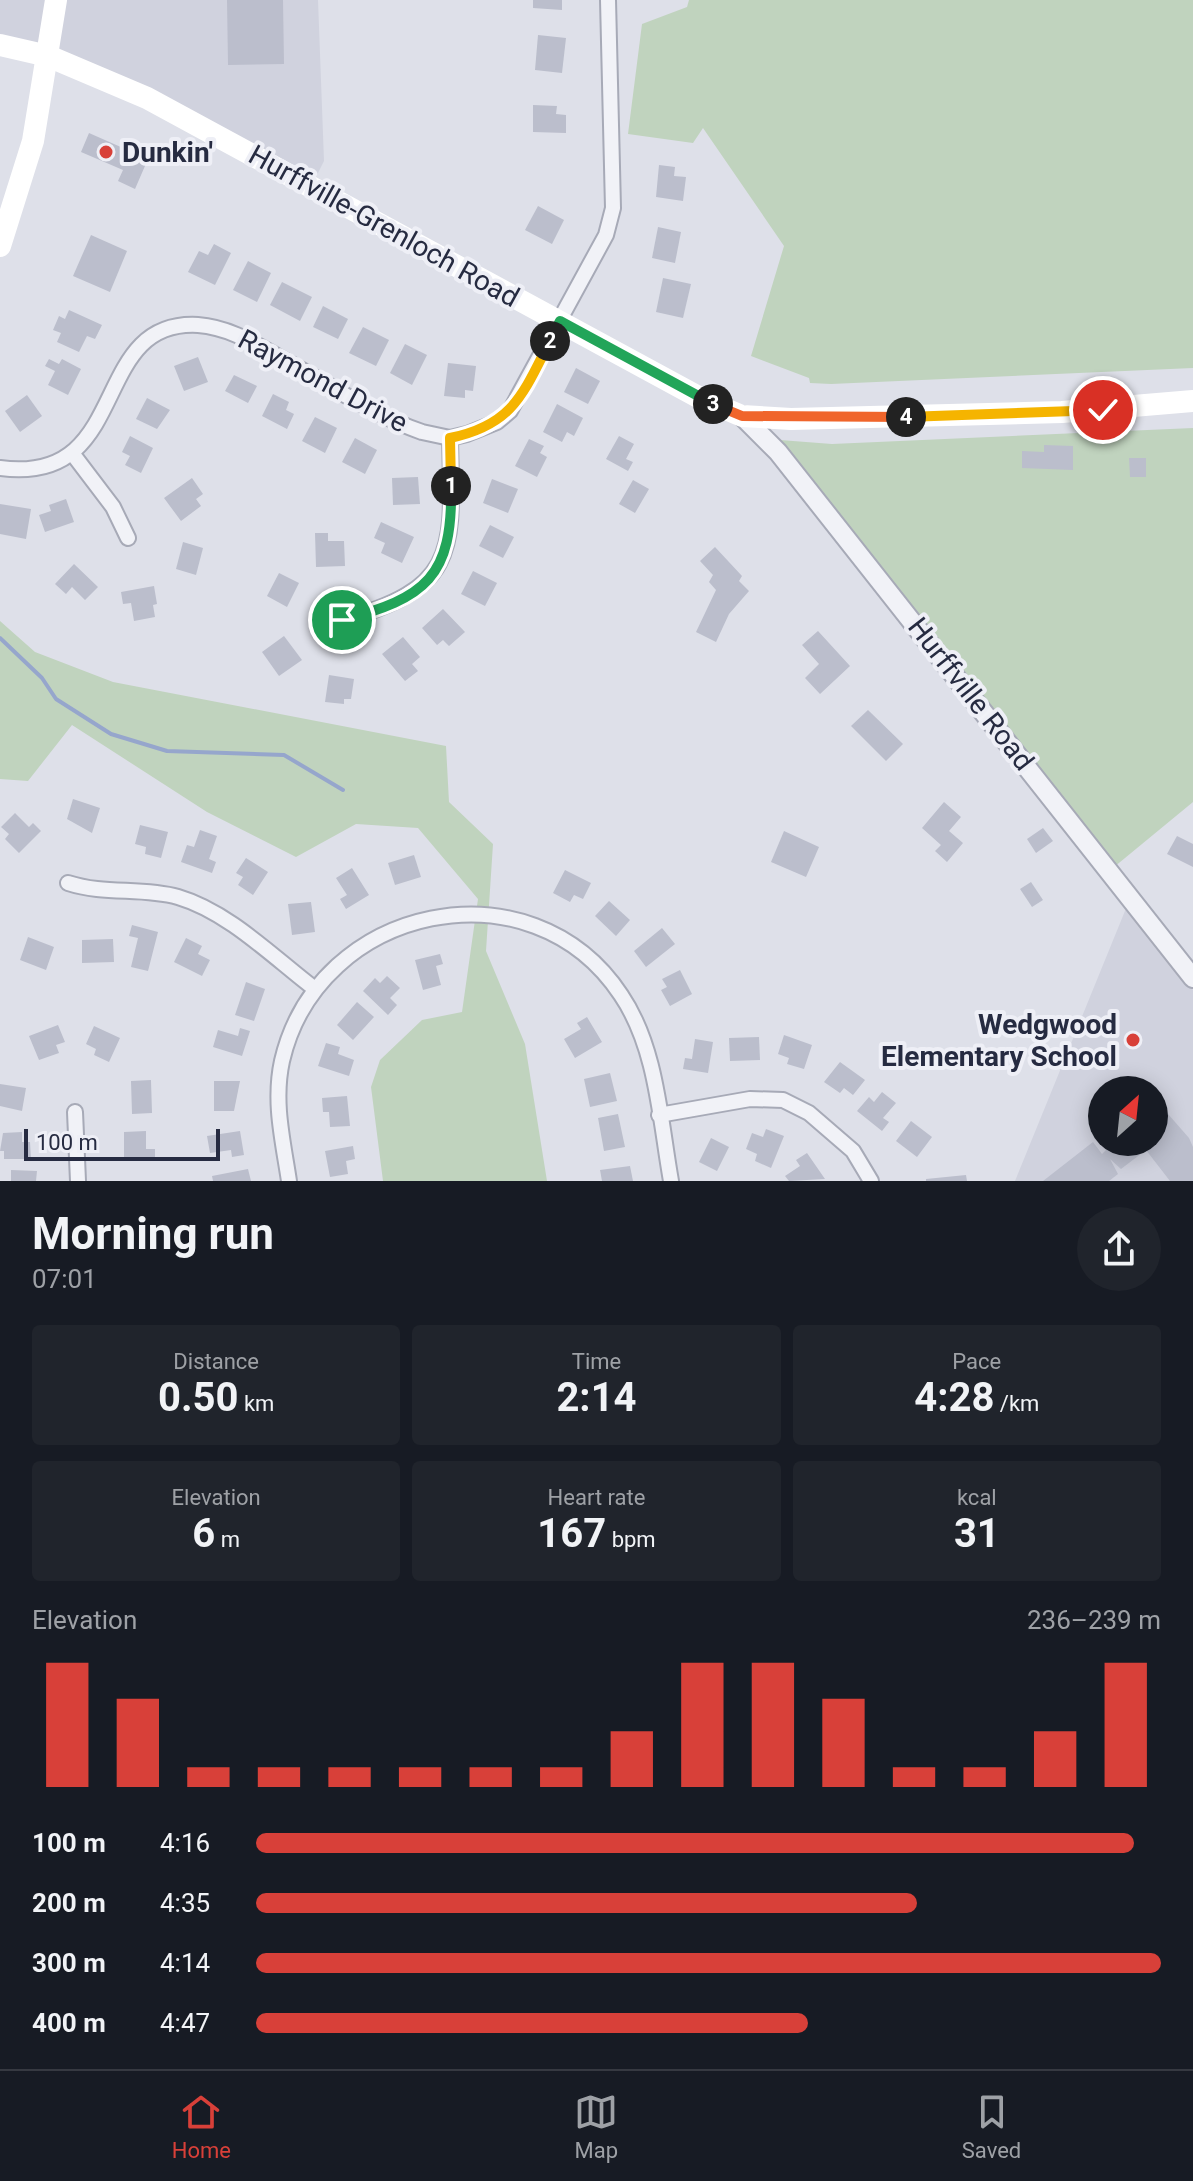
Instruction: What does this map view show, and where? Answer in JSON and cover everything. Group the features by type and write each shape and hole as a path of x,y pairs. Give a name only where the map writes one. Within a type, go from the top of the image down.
{"main road":[{"path":"0,246 24,177 56,0"},
{"name":"Hurffville-Grenloch Road","path":"0,45 48,56 147,98 702,399 742,416 791,419 1062,412 1193,401"}],"street":[{"path":"342,620 408,597 438,566 451,535 450,438 481,430 510,411 606,235 613,208 608,0"},
{"name":"Raymond Drive","path":"0,468 31,469 72,453 97,426 131,355 165,330 196,325 244,338 408,427 450,438"},
{"name":"Hurffville Road","path":"742,416 778,452 1193,978"},
{"path":"72,453 113,507 128,538"},
{"path":"68,883 98,892 162,894 196,904 227,922 315,989"},
{"path":"289,1181 278,1113 280,1075 293,1029 315,989 355,951 389,931 416,921 471,914 528,925 571,946 616,988 642,1034 671,1181"},
{"path":"659,1115 750,1099 783,1100 809,1113 853,1151 871,1181"},
{"path":"75,1112 78,1181"}],"shaded area":[{"path":"0,0 318,0 324,161 311,187 202,127 0,45"},
{"name":"Wedgwood Elementary School","path":"1127,906 1193,990 1193,1181 1015,1181"}],"green space":[{"path":"689,0 1193,0 1193,368 831,384 810,383 809,378 751,356 784,246 703,128 693,143 628,134 642,24 687,7"},
{"path":"1193,428 1193,802 1108,872 767,439 832,444"},
{"path":"0,621 35,652 113,682 446,746 449,802 493,844 486,951 525,1044 547,1181 383,1181 371,1087 380,1060 422,1020 462,1012 478,899 418,828 356,824 296,857 207,812 72,725 28,781 0,779"}],"building":[{"path":"227,0 283,0 284,64 228,65"},
{"path":"533,0 562,0 562,10 533,8"},
{"path":"538,35 566,38 562,73 535,70"},
{"path":"533,105 557,106 556,114 566,115 566,133 533,132"},
{"name":"Dunkin'","path":"89,133 148,159 135,189 118,181 123,170 81,152"},
{"path":"659,165 675,167 674,176 686,177 683,201 656,197"},
{"path":"538,206 564,220 552,244 525,230"},
{"path":"658,227 681,232 675,263 652,258"},
{"path":"91,235 127,251 110,292 73,276"},
{"path":"214,244 231,253 215,285 188,272 199,251 208,255"},
{"path":"248,261 271,273 257,302 233,290"},
{"path":"663,278 691,284 683,318 656,312"},
{"path":"282,282 312,297 300,321 270,305"},
{"path":"323,306 348,319 338,339 313,327"},
{"path":"69,310 102,325 95,339 87,336 79,352 57,342 61,333 53,330 59,316 65,319"},
{"path":"363,327 389,340 376,366 349,353"},
{"path":"405,344 427,355 412,385 390,373"},
{"path":"198,357 208,382 184,391 174,366"},
{"path":"49,359 59,364 62,359 81,369 68,395 48,385 55,371 45,366"},
{"path":"448,363 476,366 473,391 465,390 465,398 444,396"},
{"path":"576,368 600,381 588,404 564,392"},
{"path":"234,375 257,386 248,403 225,391"},
{"path":"273,394 289,402 286,410 294,414 287,429 262,416"},
{"path":"27,395 42,416 20,432 5,411"},
{"path":"147,398 170,410 157,429 136,419"},
{"path":"557,404 583,418 574,436 567,432 562,442 543,432"},
{"path":"315,417 337,428 325,453 302,441"},
{"path":"130,436 153,448 141,473 125,465 130,456 122,452"},
{"path":"619,436 634,444 626,459 633,462 628,471 606,459"},
{"path":"355,438 377,450 365,474 342,462"},
{"path":"529,439 544,446 540,453 547,457 537,477 515,466"},
{"path":"1044,445 1073,446 1073,470 1022,468 1022,451 1044,452"},
{"path":"1129,458 1146,458 1146,477 1130,477"},
{"path":"418,477 420,504 393,505 392,478"},
{"path":"192,478 203,494 196,499 201,506 181,521 164,498"},
{"path":"492,479 518,489 508,513 483,503"},
{"path":"633,480 649,489 635,513 619,504"},
{"path":"66,499 74,522 45,532 39,515 51,511 49,505"},
{"path":"0,504 31,509 26,539 0,534"},
{"path":"381,522 414,537 402,563 381,553 385,543 374,538"},
{"path":"490,525 514,537 503,558 479,546"},
{"path":"315,533 328,533 328,541 344,541 345,566 316,567"},
{"path":"183,542 203,548 196,575 176,569"},
{"path":"715,547 742,576 739,581 749,591 729,614 716,642 696,632 716,590 709,582 713,575 700,561"},
{"path":"74,564 98,587 85,600 72,587 66,594 55,584"},
{"path":"473,571 497,583 485,606 461,594"},
{"path":"279,573 299,583 287,607 267,596"},
{"path":"154,586 157,604 153,605 155,617 134,621 131,603 123,604 121,592"},
{"path":"443,609 465,632 449,646 443,640 437,645 422,628"},
{"path":"818,631 850,666 820,694 805,678 819,664 802,645"},
{"path":"284,636 302,660 279,676 262,652"},
{"path":"403,637 420,657 412,664 418,671 405,681 382,654"},
{"path":"329,675 354,679 351,699 344,699 344,704 325,702"},
{"path":"868,710 903,744 886,761 851,726"},
{"path":"73,799 100,808 92,833 67,819"},
{"path":"944,802 961,817 949,831 963,843 947,862 935,851 941,845 922,828"},
{"path":"15,813 29,827 33,823 41,831 19,853 5,839 9,834 1,827"},
{"path":"140,825 168,832 161,858 145,854 146,847 135,844"},
{"path":"1043,828 1053,841 1036,853 1027,839"},
{"path":"200,830 217,836 209,859 216,862 212,873 181,862 187,845 194,847"},
{"path":"784,831 819,847 806,877 771,862"},
{"path":"1177,836 1193,844 1193,867 1167,854"},
{"path":"414,855 421,877 395,885 388,863"},
{"path":"246,858 268,872 253,895 238,885 243,877 236,873"},
{"path":"352,868 369,895 346,909 340,899 347,895 336,878"},
{"path":"565,870 591,883 583,899 574,895 570,902 553,893"},
{"path":"1031,882 1043,900 1032,907 1020,889"},
{"path":"609,901 630,920 616,936 595,916"},
{"path":"311,902 315,932 292,935 288,904"},
{"path":"132,925 158,932 148,971 131,967 138,938 129,936"},
{"path":"662,928 675,944 646,967 634,951"},
{"path":"28,937 54,947 46,970 20,960"},
{"path":"186,938 202,946 198,954 210,960 202,976 174,962"},
{"path":"113,939 114,962 82,963 82,940"},
{"path":"440,954 443,964 436,966 441,985 423,990 415,960"},
{"path":"680,970 692,994 670,1006 661,990 667,987 662,979"},
{"path":"387,976 400,988 390,998 397,1005 388,1015 363,991 375,978 380,983"},
{"path":"246,982 265,989 254,1021 235,1015"},
{"path":"357,1002 374,1017 353,1040 337,1025"},
{"path":"587,1017 602,1042 575,1058 564,1039 581,1029 577,1023"},
{"path":"58,1025 65,1042 56,1045 59,1053 39,1060 29,1036"},
{"path":"94,1026 120,1038 109,1062 94,1055 96,1049 86,1044"},
{"path":"240,1028 250,1031 242,1056 213,1047 218,1030 238,1036"},
{"path":"784,1035 812,1045 804,1069 787,1064 789,1058 778,1054"},
{"path":"759,1037 760,1060 730,1061 729,1038"},
{"path":"695,1039 713,1042 708,1073 683,1069 685,1058 692,1059"},
{"path":"326,1043 340,1047 338,1054 354,1060 349,1076 318,1066"},
{"path":"840,1062 865,1080 853,1095 844,1088 840,1093 824,1082"},
{"path":"610,1073 617,1101 590,1107 584,1079"},
{"path":"151,1080 152,1113 132,1114 131,1081"},
{"path":"214,1081 240,1081 234,1111 214,1111"},
{"path":"0,1084 26,1088 22,1111 0,1106"},
{"path":"882,1092 896,1103 883,1118 889,1122 882,1131 857,1111 869,1097 874,1102"},
{"path":"347,1096 350,1126 330,1127 329,1112 323,1112 322,1098"},
{"path":"618,1114 625,1147 604,1151 598,1118"},
{"path":"1168,1114 1193,1147 1193,1181 1170,1181 1151,1156 1168,1156"},
{"path":"911,1121 932,1137 917,1157 896,1141"},
{"path":"766,1129 784,1136 771,1168 755,1161 757,1154 746,1149 752,1133 763,1137"},
{"path":"146,1131 146,1149 155,1149 155,1161 124,1161 124,1132"},
{"path":"240,1131 244,1155 232,1157 231,1150 210,1153 207,1136"},
{"path":"22,1132 22,1142 30,1142 31,1159 4,1159 4,1151 0,1151 3,1133"},
{"path":"711,1138 729,1147 717,1171 699,1162"},
{"path":"353,1146 355,1159 346,1161 348,1174 330,1177 325,1151"},
{"path":"1088,1146 1088,1156 1138,1156 1121,1169 1110,1159 1118,1174 1109,1181 1043,1181"},
{"path":"807,1153 825,1179 789,1181 785,1176 800,1166 796,1160"},
{"path":"630,1166 633,1181 602,1181 600,1170"},
{"path":"248,1169 251,1181 213,1181 212,1176"},
{"path":"11,1170 37,1171 36,1181 11,1181"},
{"path":"966,1175 967,1181 926,1181 926,1179"}],"waterway":[{"path":"0,638 42,678 56,699 111,734 167,751 284,755 343,790"}],"place":[{"name":"Dunkin'","path":"106,152"},
{"name":"Wedgwood Elementary School","path":"1133,1040"}],"route":[{"path":"342,620 395,604 431,577 451,535 450,438 481,430 510,411 560,321 702,399 742,416 880,418 1103,410"}]}
